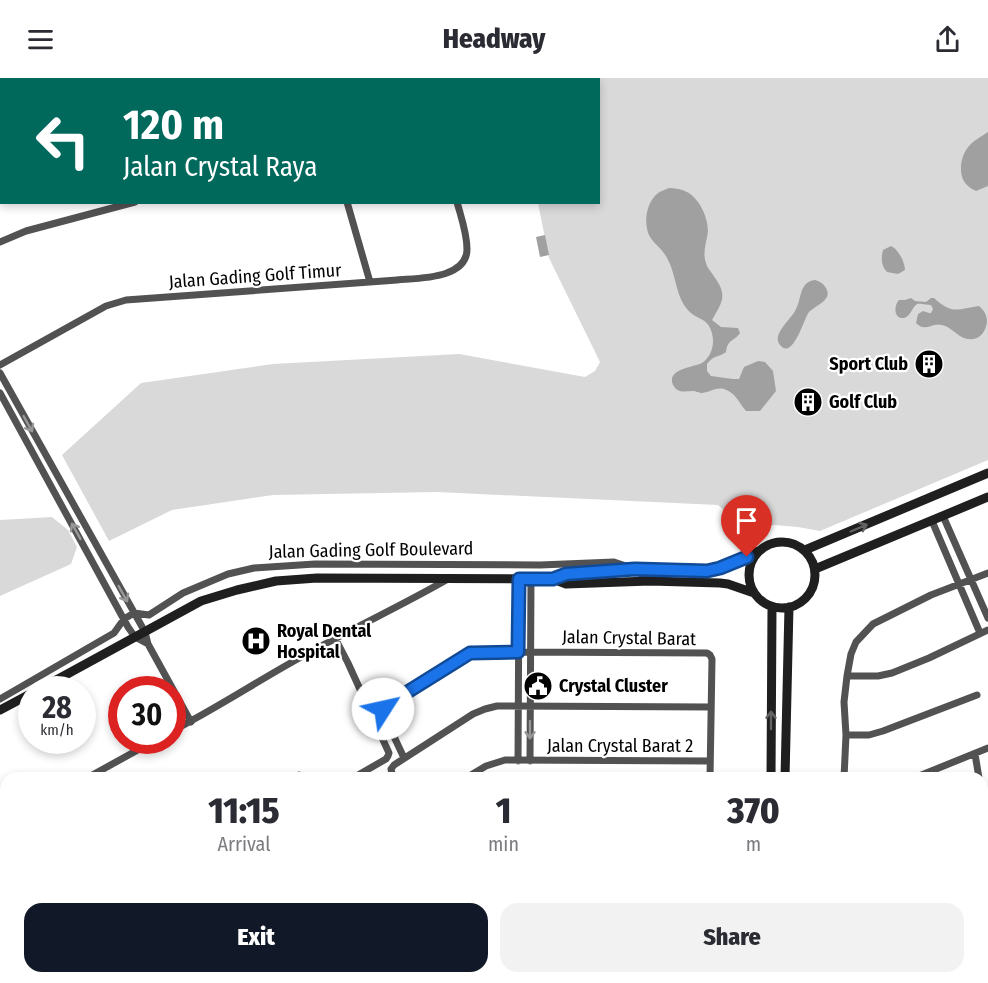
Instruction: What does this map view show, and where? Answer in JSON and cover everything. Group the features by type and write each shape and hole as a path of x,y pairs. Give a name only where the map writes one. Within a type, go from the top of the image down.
{"main road":[{"path":"805,550 988,473"},
{"path":"815,569 988,498"},
{"path":"776,542 787,542 805,550 815,569 812,589 806,597 789,608 772,607 762,602 749,583 748,572 758,551 776,542"},
{"name":"Jalan Gading Golf Boulevard","path":"64,676 201,602 237,590 276,581 317,578 553,579 566,574 635,569 707,571 720,568 758,551"},
{"name":"Jalan Gading Golf Boulevard","path":"553,579 566,584 650,581 728,584 754,593"},
{"path":"771,772 772,607"},
{"path":"785,772 789,608"},
{"path":"0,710 18,700"}],"street":[{"path":"0,242 26,231 127,204"},
{"path":"348,204 370,282"},
{"name":"Jalan Gading Golf Timur","path":"0,365 106,306 121,301 422,278 450,273 461,266 467,252 467,241 458,204"},
{"path":"0,373 145,632 148,644 191,722"},
{"path":"0,393 124,619 135,637 148,644"},
{"path":"943,516 988,618"},
{"path":"847,676 878,676 892,673 984,631 959,584 932,521"},
{"name":"Jalan Gading Golf Boulevard","path":"0,699 114,633 124,619 134,614 149,615 183,593 228,574 254,568 315,564 540,566 614,562 635,569"},
{"path":"635,569 650,581"},
{"path":"844,772 846,735 844,702 851,654 856,642 873,624 931,595 988,573"},
{"path":"186,724 335,638 449,578"},
{"path":"518,761 519,579"},
{"path":"530,761 531,579"},
{"path":"335,638 389,753 386,759 363,772"},
{"name":"Jalan Crystal Barat","path":"404,758 383,713 385,706 470,653 707,653 712,659 710,772"},
{"path":"846,735 869,735 883,731 977,695"},
{"path":"392,772 394,765 404,758 485,708 531,705 711,707"},
{"path":"929,772 988,748"},
{"path":"98,772 130,754"},
{"path":"975,754 978,772"},
{"name":"Jalan Crystal Barat 2","path":"476,772 495,762 505,760 710,761"}],"shaded area":[{"path":"600,78 988,78 988,460 820,531 774,525 746,529 718,505 437,492 273,495 172,510 109,541 62,455 141,383 273,364 459,354 585,377 595,371 600,362 549,258 538,204 600,204"},
{"path":"988,132 988,186 976,191 968,186 962,177 962,161 969,146"},
{"path":"669,188 687,192 702,208 708,231 705,259 722,293 721,303 712,320 721,327 738,328 740,333 730,342 726,352 707,364 707,371 711,376 739,379 744,367 758,361 765,362 773,371 776,391 760,411 746,411 734,396 724,389 702,393 679,391 673,385 673,375 706,360 713,341 707,323 691,313 682,302 667,258 648,232 646,220 650,203 658,193"},
{"path":"545,235 549,255 540,257 536,237"},
{"path":"891,246 899,253 905,267 905,270 898,274 887,272 883,265 883,250"},
{"path":"815,280 825,286 828,292 826,299 809,312 794,343 785,348 778,341 780,331 794,313 806,284"},
{"path":"911,298 915,301 926,302 934,298 951,309 979,306 986,317 985,329 979,337 967,339 942,325 920,326 916,323 918,314 923,311 931,313 933,309 931,305 917,304 906,317 900,318 895,311 897,302"},
{"path":"52,517 68,530 77,547 71,564 0,596 0,520"}],"place":[{"name":"Sport Club","path":"929,364"},
{"name":"Golf Club","path":"808,402"},
{"name":"Royal Dental Hospital","path":"256,641"},
{"name":"Crystal Cluster","path":"538,686"}],"route":[{"path":"383,709 470,653 518,652 519,579 553,579 566,574 635,569 707,571 747,557"}]}
